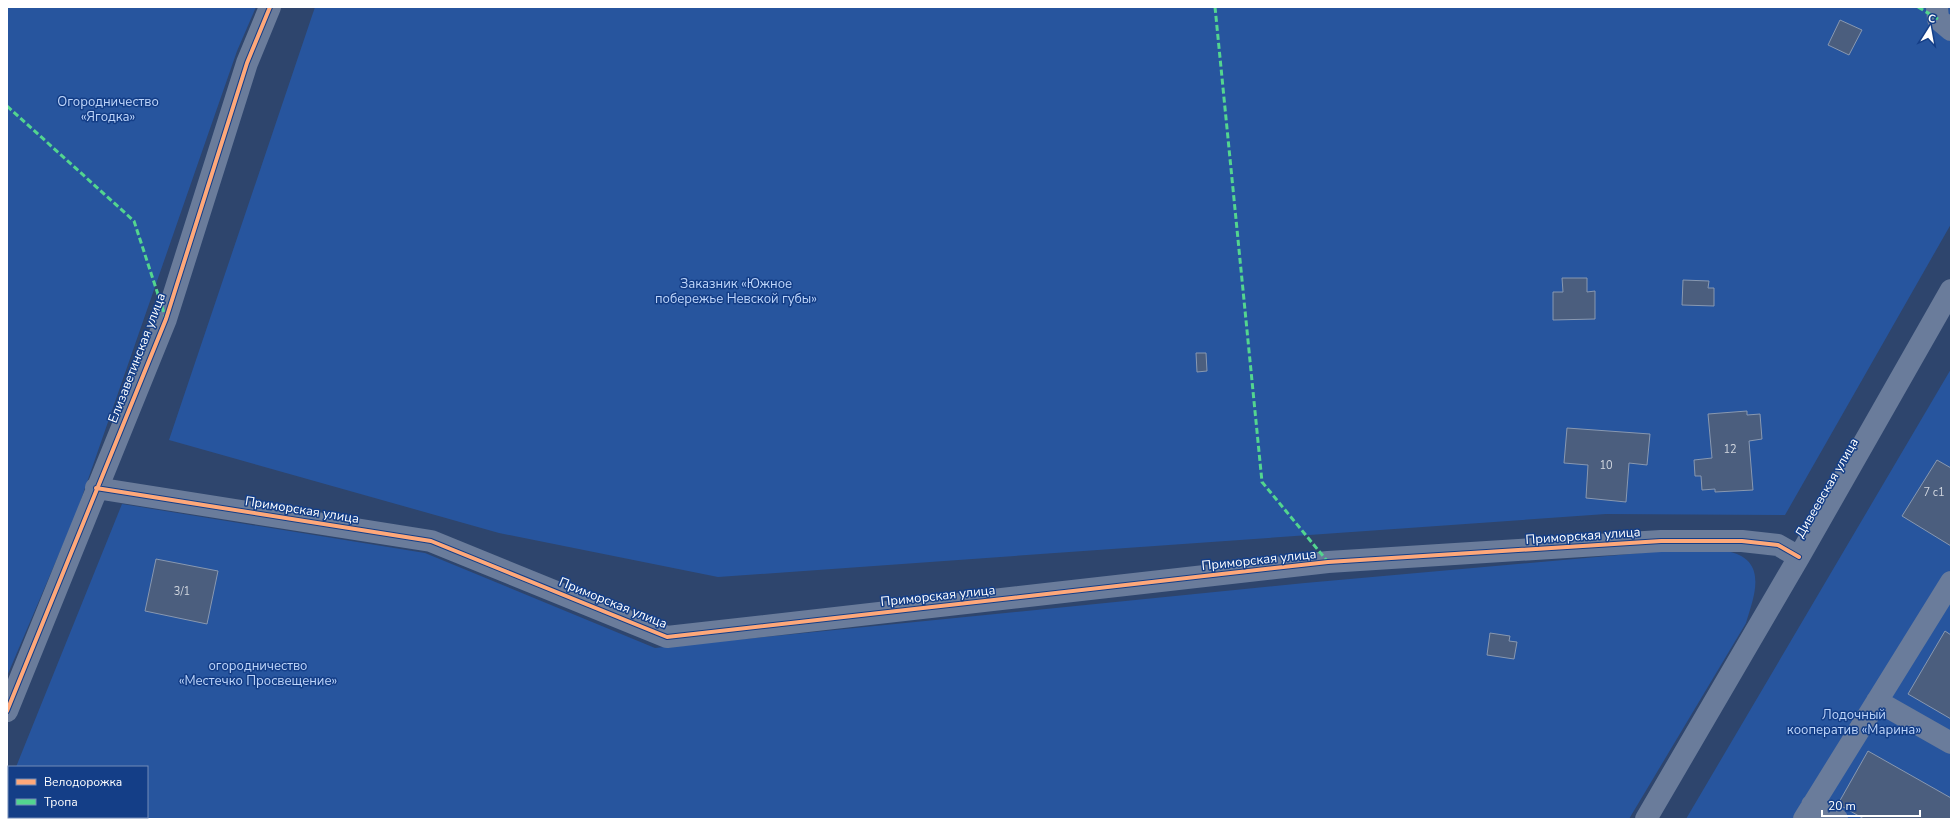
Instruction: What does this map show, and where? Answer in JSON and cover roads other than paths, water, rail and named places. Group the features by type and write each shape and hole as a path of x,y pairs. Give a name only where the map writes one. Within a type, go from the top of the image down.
{"street":[{"name":"Елизаветинская улица","path":"7,711 96,488 166,319 247,63 270,7"},
{"path":"1937,7 1938,20 1951,30"},
{"name":"Дивеевская улица","path":"1646,819 1799,557 1951,290"},
{"name":"Приморская улица","path":"96,488 431,541 667,637 1328,562 1669,541 1742,541 1778,545 1799,557"},
{"path":"1837,819 1808,812 1877,701 1944,609 1951,582"},
{"path":"1877,701 1951,743"}],"park label":[{"name":"Огородничество «Ягодка»","path":"108,110"},
{"name":"Заказник «Южное побережье Невской губы»","path":"736,292"},
{"name":"огородничество «Местечко Просвещение»","path":"258,674"},
{"name":"Лодочный кооператив «Марина»","path":"1854,722"}]}
